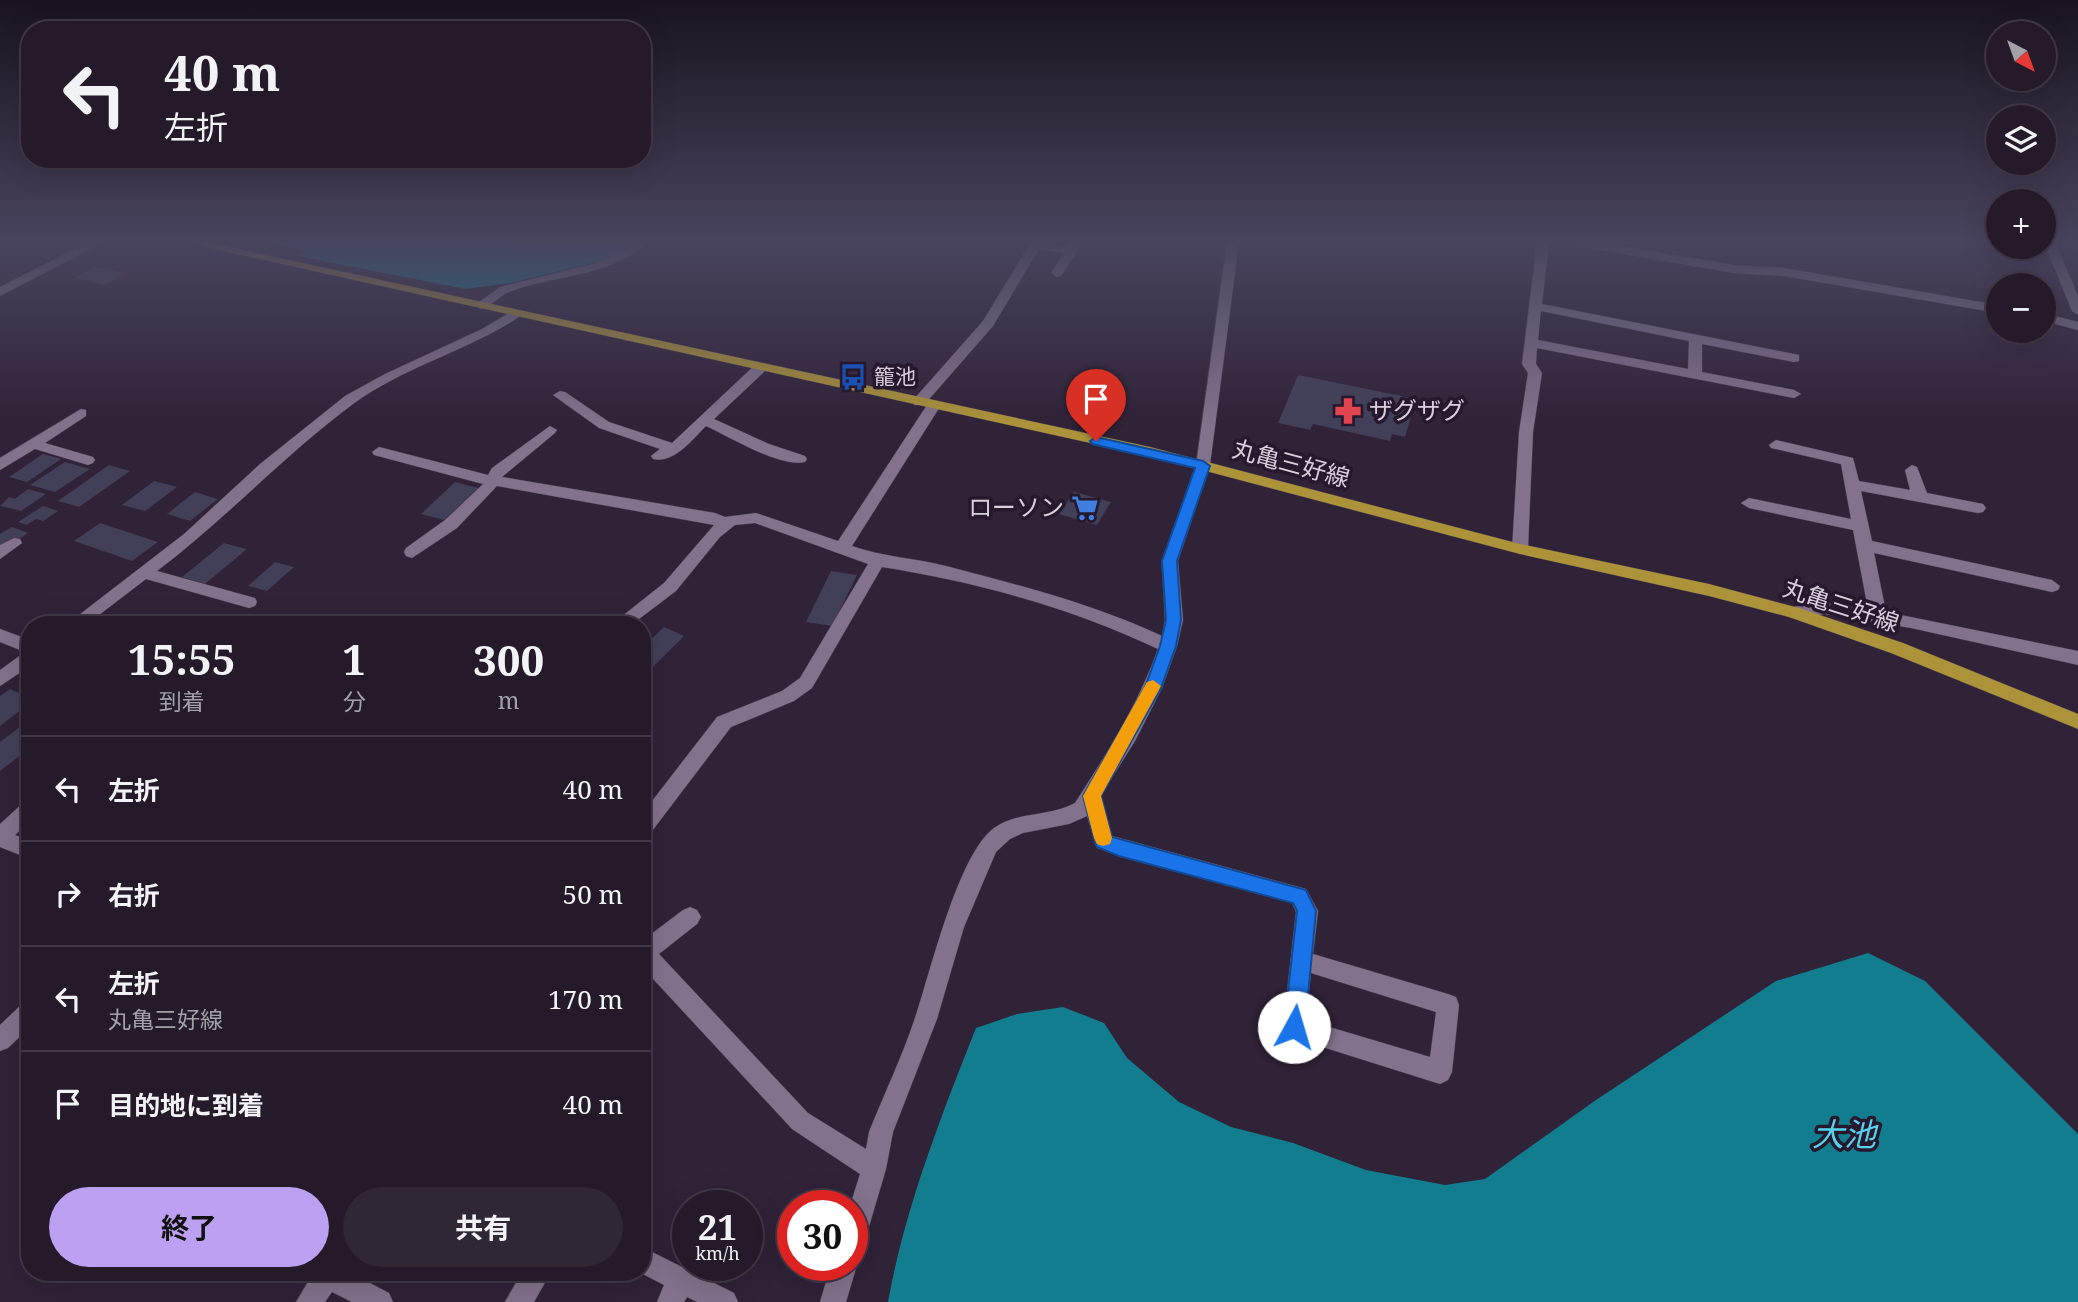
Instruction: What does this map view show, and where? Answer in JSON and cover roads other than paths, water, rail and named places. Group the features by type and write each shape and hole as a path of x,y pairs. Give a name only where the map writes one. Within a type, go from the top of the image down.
{"main road":[{"name":"丸亀三好線","path":"471,303 1203,466 1520,550 1709,590 1793,612 1897,648 2078,722"}],"street":[{"path":"842,548 927,404 1000,303"},
{"path":"867,1190 881,1132 926,1019 953,927 988,846 1003,833 1020,825 1069,816 1082,809 1153,688 1174,620 1170,561 1203,466 1225,303"},
{"path":"1520,550 1526,432 1535,373 1529,364 1535,303"},
{"path":"1962,303 1986,307"},
{"path":"1535,306 1696,340 1726,342 1794,358"},
{"path":"86,616 190,538 265,467 350,399 487,332 514,314"},
{"path":"2056,320 2078,326"},
{"path":"1695,375 1696,340"},
{"path":"1531,343 1794,394"},
{"path":"659,456 674,449 761,367"},
{"path":"561,395 604,425 674,449"},
{"path":"570,420 585,412"},
{"path":"0,465 81,413"},
{"path":"704,420 778,455 800,458"},
{"path":"412,552 442,530 488,489 498,471 550,430"},
{"path":"33,444 88,460"},
{"path":"1776,445 1848,461 1878,616"},
{"path":"379,452 393,462 715,519 725,524"},
{"path":"1912,470 1920,498"},
{"path":"1851,484 1978,508"},
{"path":"1749,503 1859,526"},
{"path":"631,616 670,587 725,524 739,519 756,518 878,561 943,571 1095,614 1168,646"},
{"path":"442,530 457,538"},
{"path":"1863,545 1979,576 2052,586"},
{"path":"651,817 724,722 788,696 806,683 878,561"},
{"path":"145,573 249,602"},
{"path":"1793,612 1825,608 1878,616 2078,658"},
{"path":"0,635 21,643"},
{"path":"0,679 21,664"},
{"path":"1092,796 1104,842 1299,896 1307,911 1301,960 1294,1027 1440,1072 1448,1004 1301,960"},
{"path":"21,818 0,837 21,846"},
{"path":"651,946 690,917"},
{"path":"651,961 800,1121 874,1169"},
{"path":"0,1040 21,1020"},
{"path":"651,1268 675,1291 725,1302"},
{"path":"309,1302 323,1281"},
{"path":"341,1281 380,1302"},
{"path":"518,1302 532,1281"},
{"path":"833,1302 839,1281"}],"water":[{"name":"大池","path":"1868,953 1925,981 2078,1134 2078,1302 888,1302 914,1197 976,1028 1017,1014 1063,1007 1104,1023 1127,1058 1179,1102 1231,1127 1293,1143 1366,1170 1445,1185 1485,1179 1596,1100 1776,981"}],"place":[{"name":"籠池","path":"853,377"},
{"name":"ザグザグ","path":"1348,411"},
{"name":"ローソン","path":"1085,508"}]}
